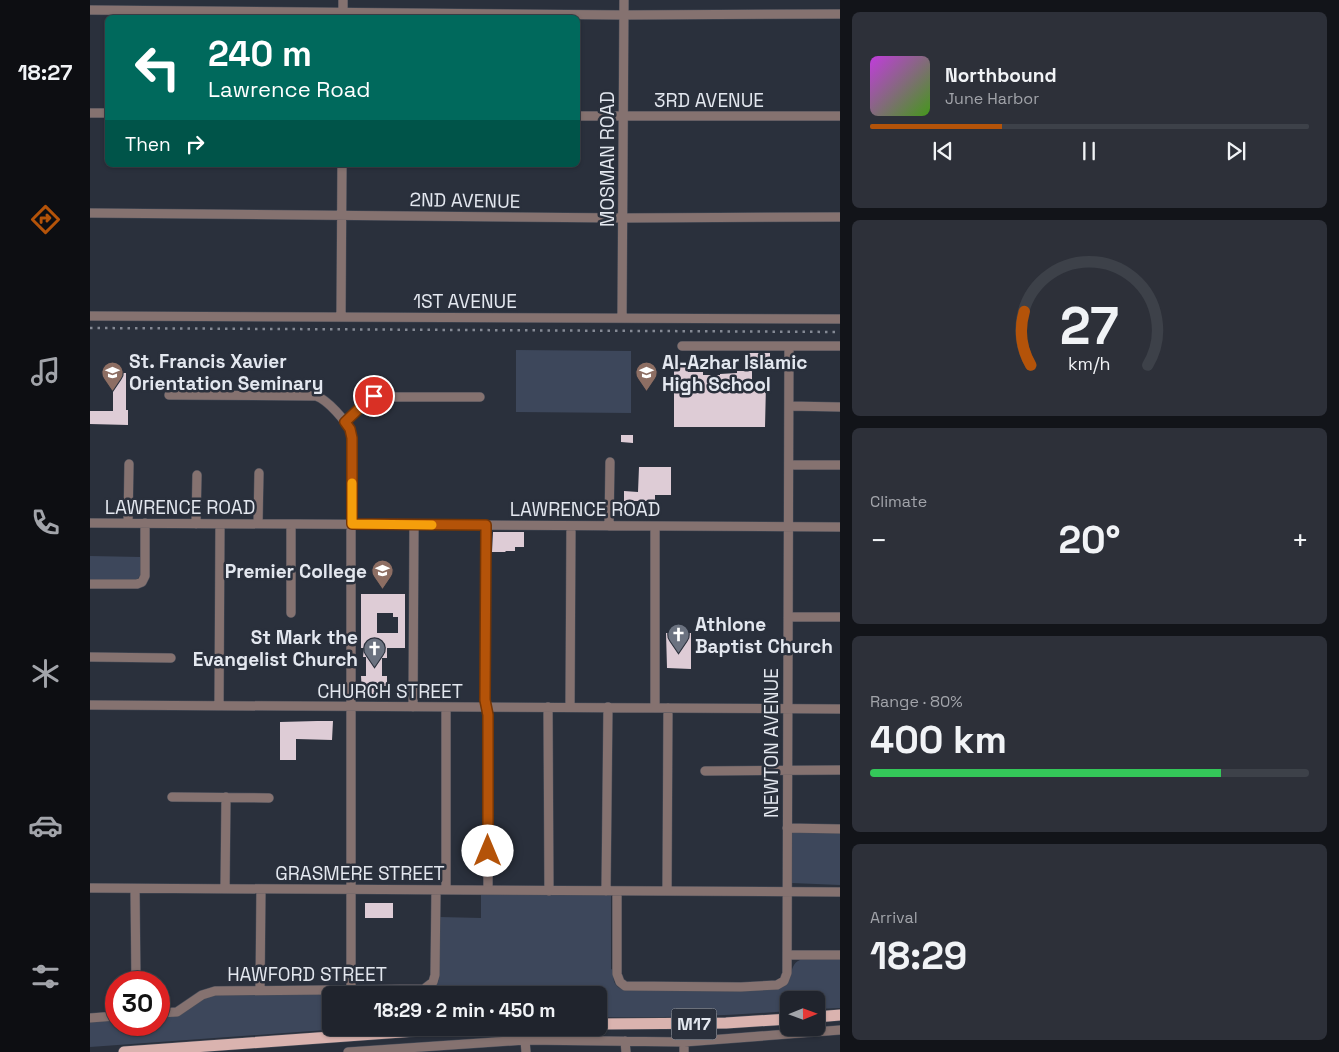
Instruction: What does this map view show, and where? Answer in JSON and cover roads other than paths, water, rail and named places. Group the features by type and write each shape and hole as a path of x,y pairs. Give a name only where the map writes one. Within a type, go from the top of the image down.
{"main road":[{"path":"825,1016 840,1015"},
{"name":"M17","path":"607,1024 726,1023 780,1020"},
{"path":"124,1052 346,1036"}],"street":[{"path":"343,0 343,14"},
{"name":"MOSMAN ROAD","path":"622,318 624,0"},
{"path":"90,10 343,14 840,14"},
{"path":"90,112 105,113"},
{"name":"3RD AVENUE","path":"580,116 840,116"},
{"path":"341,316 342,167"},
{"name":"2ND AVENUE","path":"90,213 622,218 840,217"},
{"name":"1ST AVENUE","path":"90,316 840,319"},
{"path":"682,346 840,346"},
{"name":"NEWTON AVENUE","path":"617,891 617,974 620,982 625,986 741,987 777,985 784,981 787,955 789,346"},
{"path":"169,395 316,396 326,402 350,429 352,438 351,986"},
{"path":"345,422 374,396 480,397"},
{"path":"789,406 840,407"},
{"path":"609,526 610,462"},
{"path":"128,523 129,464"},
{"path":"789,465 840,465"},
{"path":"258,524 259,473"},
{"path":"196,524 197,475"},
{"name":"LAWRENCE ROAD","path":"90,523 840,527"},
{"path":"90,584 136,584 142,582 145,576 146,523"},
{"path":"219,706 220,524"},
{"path":"291,524 291,613"},
{"path":"413,707 414,525"},
{"path":"486,525 485,700 488,715 488,890"},
{"path":"570,707 571,526"},
{"path":"655,708 656,526"},
{"path":"788,617 840,617"},
{"path":"90,657 171,658"},
{"name":"CHURCH STREET","path":"90,705 840,709"},
{"path":"446,707 446,890"},
{"path":"548,707 549,890"},
{"path":"606,891 608,707"},
{"path":"667,891 668,708"},
{"path":"705,770 840,770"},
{"path":"172,797 269,798"},
{"path":"225,889 226,797"},
{"path":"787,828 840,829"},
{"name":"GRASMERE STREET","path":"90,888 840,892"},
{"path":"135,889 136,971"},
{"path":"260,990 261,889"},
{"name":"HAWFORD STREET","path":"428,986 431,985 435,975 436,890"},
{"path":"787,955 840,955"},
{"name":"HAWFORD STREET","path":"170,1012 181,1010 202,995 210,992 322,990"},
{"path":"90,1018 105,1017"},
{"path":"348,1052 525,1040 684,1042 840,1030"},
{"path":"525,1040 526,1052"},
{"path":"626,1041 626,1052"},
{"path":"684,1042 684,1052"}],"railway":[{"path":"90,328 840,332"}],"place":[{"name":"St. Francis Xavier Orientation Seminary","path":"113,391"},
{"name":"Al-Azhar Islamic High School","path":"646,392"},
{"name":"Premier College","path":"383,590"},
{"name":"Athlone Baptist Church","path":"679,654"},
{"name":"St Mark the Evangelist Church","path":"374,667"}]}
